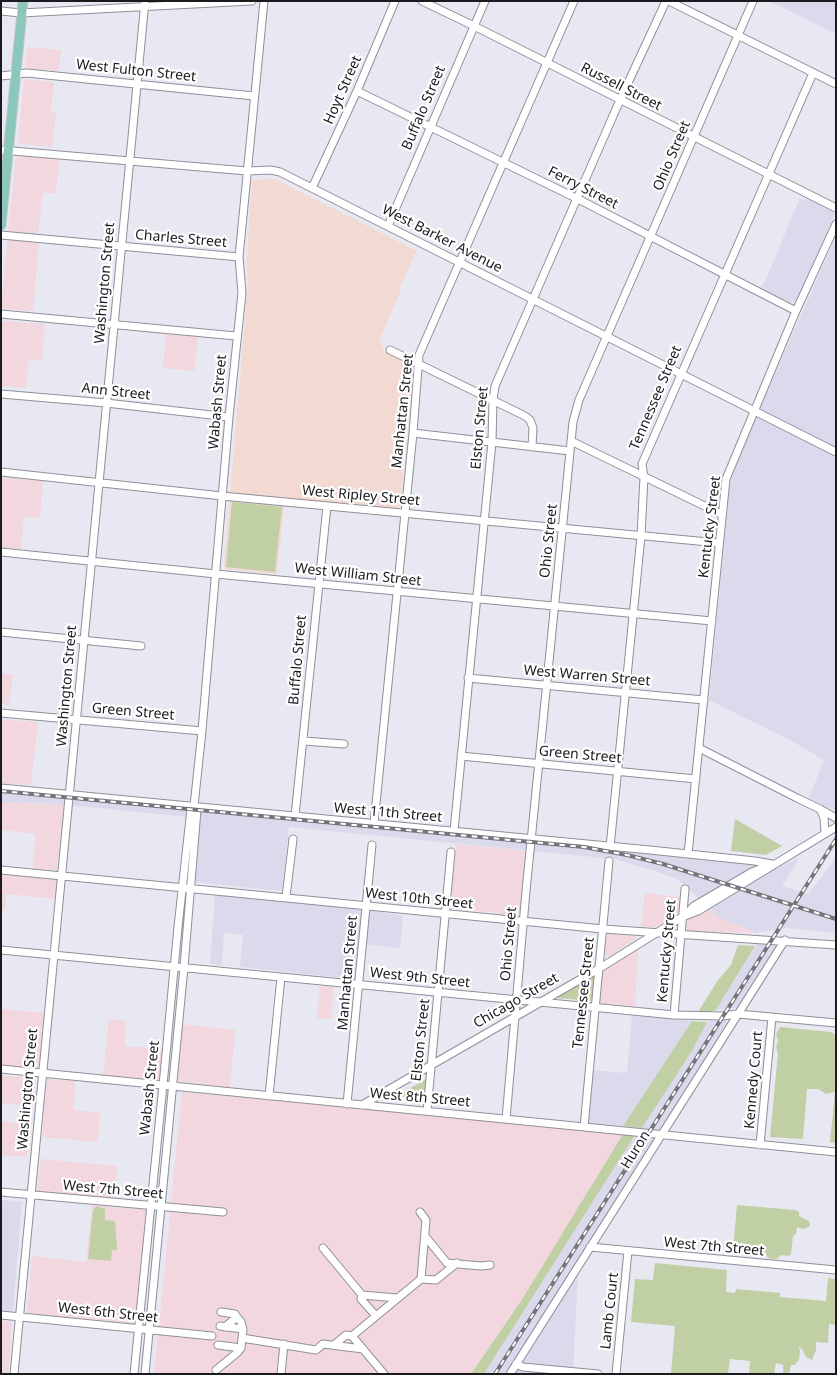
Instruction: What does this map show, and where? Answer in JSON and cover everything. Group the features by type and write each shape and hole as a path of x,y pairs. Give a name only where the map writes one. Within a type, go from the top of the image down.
{"main road":[{"path":"1,225 5,151 16,74 22,1"}],"street":[{"path":"1,11 21,13 144,4 252,1"},
{"name":"Wabash Street","path":"134,1374 182,888 202,732 228,417 242,292 239,257 264,1"},
{"name":"Hoyt Street","path":"312,188 357,90 394,1"},
{"name":"Russell Street","path":"422,1 836,208"},
{"name":"Buffalo Street","path":"388,226 485,1"},
{"name":"Manhattan Street","path":"374,824 398,591 419,355 574,1"},
{"path":"667,1 836,84"},
{"name":"Elston Street","path":"454,831 492,442 495,386 620,100 667,1"},
{"name":"Ohio Street","path":"506,1119 523,921 573,422 579,400 753,1"},
{"name":"Washington Street","path":"14,1374 144,4"},
{"name":"West Fulton Street","path":"1,76 27,73 254,96"},
{"name":"Tennessee Street","path":"610,847 641,536 644,477 642,464 680,373 813,73"},
{"name":"Ferry Street","path":"357,90 578,199 796,311"},
{"name":"West Barker Avenue","path":"5,151 247,171 271,170 280,172 836,452"},
{"name":"Kentucky Street","path":"688,854 726,479 796,311 836,224"},
{"name":"Charles Street","path":"1,235 239,257"},
{"path":"1,314 236,336"},
{"path":"390,350 525,416 530,420 533,428 532,447"},
{"name":"Ann Street","path":"1,394 106,403 228,417"},
{"path":"413,433 570,451"},
{"path":"571,441 721,514"},
{"name":"West Ripley Street","path":"1,472 222,496 719,543"},
{"name":"Buffalo Street","path":"295,816 326,506"},
{"name":"West William Street","path":"1,552 712,621"},
{"path":"1,632 141,646"},
{"name":"West Warren Street","path":"468,678 704,700"},
{"name":"Green Street","path":"1,712 202,732"},
{"path":"304,741 344,744"},
{"path":"699,748 796,798 820,808 836,818"},
{"name":"Green Street","path":"460,756 696,779"},
{"name":"West 11th Street","path":"1,788 688,854 772,864"},
{"name":"Wabash Street","path":"145,1374 191,888 197,810 194,806"},
{"path":"820,808 824,818 825,833"},
{"name":"Chicago Street","path":"362,1105 600,968 682,917 698,911 755,877 772,864 836,827"},
{"path":"286,897 293,839"},
{"name":"Manhattan Street","path":"347,1104 372,845"},
{"name":"Elston Street","path":"427,1111 451,852"},
{"name":"Tennessee Street","path":"584,1127 609,861"},
{"name":"West 10th Street","path":"1,870 655,933 785,940 836,945"},
{"name":"Kentucky Street","path":"674,1015 684,889"},
{"name":"Huron","path":"510,1374 785,940"},
{"name":"West 9th Street","path":"1,950 674,1015 722,1016 738,1014 836,1023"},
{"path":"269,1096 281,977"},
{"name":"Kennedy Court","path":"760,1145 772,1017"},
{"name":"West 8th Street","path":"1,1069 836,1152"},
{"name":"West 7th Street","path":"1,1192 223,1212"},
{"path":"420,1212 426,1220 421,1279"},
{"path":"424,1236 447,1262 490,1265"},
{"name":"West 7th Street","path":"590,1247 836,1270"},
{"path":"323,1248 362,1295 361,1299 376,1316"},
{"name":"Lamb Court","path":"616,1374 628,1252"},
{"path":"352,1336 421,1279 436,1280 457,1264"},
{"path":"362,1295 397,1298"},
{"path":"216,1370 241,1348 243,1329 241,1322 234,1314 222,1312"},
{"name":"West 6th Street","path":"1,1316 212,1336"},
{"path":"237,1317 223,1327 243,1329"},
{"path":"334,1345 346,1335 352,1336 384,1374"},
{"path":"242,1338 316,1350 323,1344 363,1349"},
{"path":"281,1374 284,1344"},
{"path":"218,1345 241,1348"},
{"path":"516,1364 523,1367 598,1374"}],"shaded area":[{"path":"769,1 836,1 836,34"},
{"path":"27,47 61,50 59,71 25,68"},
{"path":"24,79 54,82 51,111 56,112 52,147 18,144"},
{"path":"23,155 59,159 56,194 43,193 38,234 10,231 8,228 16,157"},
{"path":"275,179 417,251 399,289 401,290 379,341 385,352 412,365 413,369 400,506 397,508 285,498 277,574 226,569 224,566 248,285 247,255 252,180"},
{"path":"800,198 803,200 808,198 835,213 798,298 794,302 789,303 760,289"},
{"path":"836,236 836,811 809,798 824,760 790,740 709,700 730,484 736,463"},
{"path":"10,239 39,243 33,311 4,309 1,307 7,243"},
{"path":"1,321 45,324 42,360 29,359 26,388 1,386"},
{"path":"166,334 198,337 194,371 163,368"},
{"path":"1,477 43,481 40,518 24,517 21,549 1,548"},
{"path":"1,673 13,675 9,705 1,704"},
{"path":"1,719 38,722 31,785 1,783"},
{"path":"1,789 783,866 800,857 782,886 808,894 836,858 836,933 786,928 757,933 719,917 677,879 614,859 289,827 282,891 195,882 199,818 56,804 1,802"},
{"path":"1,802 64,805 57,870 33,869 35,834 1,830"},
{"path":"456,844 526,851 521,912 515,915 455,909 451,905"},
{"path":"1,874 57,880 56,899 6,894 5,910 1,909"},
{"path":"645,893 681,897 679,914 656,927 641,927"},
{"path":"215,895 362,909 403,916 400,948 360,944 356,979 240,967 243,935 224,933 222,965 210,964"},
{"path":"708,907 757,933 686,931 688,918"},
{"path":"610,934 636,936 636,939 610,956 605,955 606,937"},
{"path":"758,942 777,946 739,1008 716,1010"},
{"path":"638,947 635,1006 600,1003 602,970"},
{"path":"320,986 334,987 331,1019 317,1018"},
{"path":"1,1009 44,1013 38,1068 1,1065"},
{"path":"632,1015 692,1021 623,1126 588,1123 593,1070 627,1073"},
{"path":"109,1019 126,1021 125,1046 162,1049 160,1080 103,1075"},
{"path":"724,1019 728,1023 661,1128 658,1131 642,1128 692,1051 707,1022"},
{"path":"182,1024 235,1030 230,1088 177,1081"},
{"path":"1,1075 35,1078 32,1106 1,1103"},
{"path":"47,1079 76,1081 73,1110 100,1113 98,1142 42,1137"},
{"path":"182,1092 623,1134 521,1301 471,1374 154,1374"},
{"path":"1,1121 30,1124 27,1157 1,1155"},
{"path":"635,1135 653,1140 506,1374 484,1374"},
{"path":"41,1159 117,1166 115,1200 37,1192"},
{"path":"1,1200 22,1202 13,1311 1,1310"},
{"path":"92,1205 148,1210 137,1324 27,1313 32,1256 86,1262"},
{"path":"578,1273 573,1374 515,1374"},
{"path":"1,1321 12,1322 8,1374 1,1374"}],"green space":[{"path":"232,502 282,507 275,572 226,567"},
{"path":"735,819 782,846 766,855 731,851"},
{"path":"738,945 755,946 716,1010 698,1012 718,980 731,965"},
{"path":"591,976 595,980 591,1001 558,998 558,996"},
{"path":"692,1021 707,1022 692,1051 642,1128 623,1126"},
{"path":"780,1027 831,1032 836,1035 836,1143 830,1142 835,1092 826,1094 818,1089 807,1089 803,1139 770,1137 778,1054 776,1034"},
{"path":"426,1079 424,1099 397,1096"},
{"path":"623,1134 635,1135 484,1374 471,1374 521,1301"},
{"path":"737,1205 795,1210 799,1212 799,1216 809,1221 810,1225 803,1229 797,1227 796,1234 793,1236 791,1254 788,1256 781,1255 777,1259 771,1259 767,1257 766,1253 733,1251"},
{"path":"97,1206 105,1209 105,1220 115,1221 117,1250 112,1250 111,1261 88,1259 93,1210"},
{"path":"655,1263 727,1270 726,1292 735,1293 736,1289 780,1293 780,1297 826,1301 828,1278 836,1279 836,1325 829,1324 828,1343 816,1342 816,1350 812,1360 806,1357 802,1349 798,1347 800,1351 799,1359 795,1365 791,1365 789,1374 783,1374 783,1365 776,1363 774,1374 749,1374 750,1361 730,1359 728,1373 731,1374 671,1374 675,1326 631,1322 635,1279 653,1280"}],"railway":[{"path":"1,791 584,847 663,864 836,919"},
{"path":"495,1374 836,839"}]}
